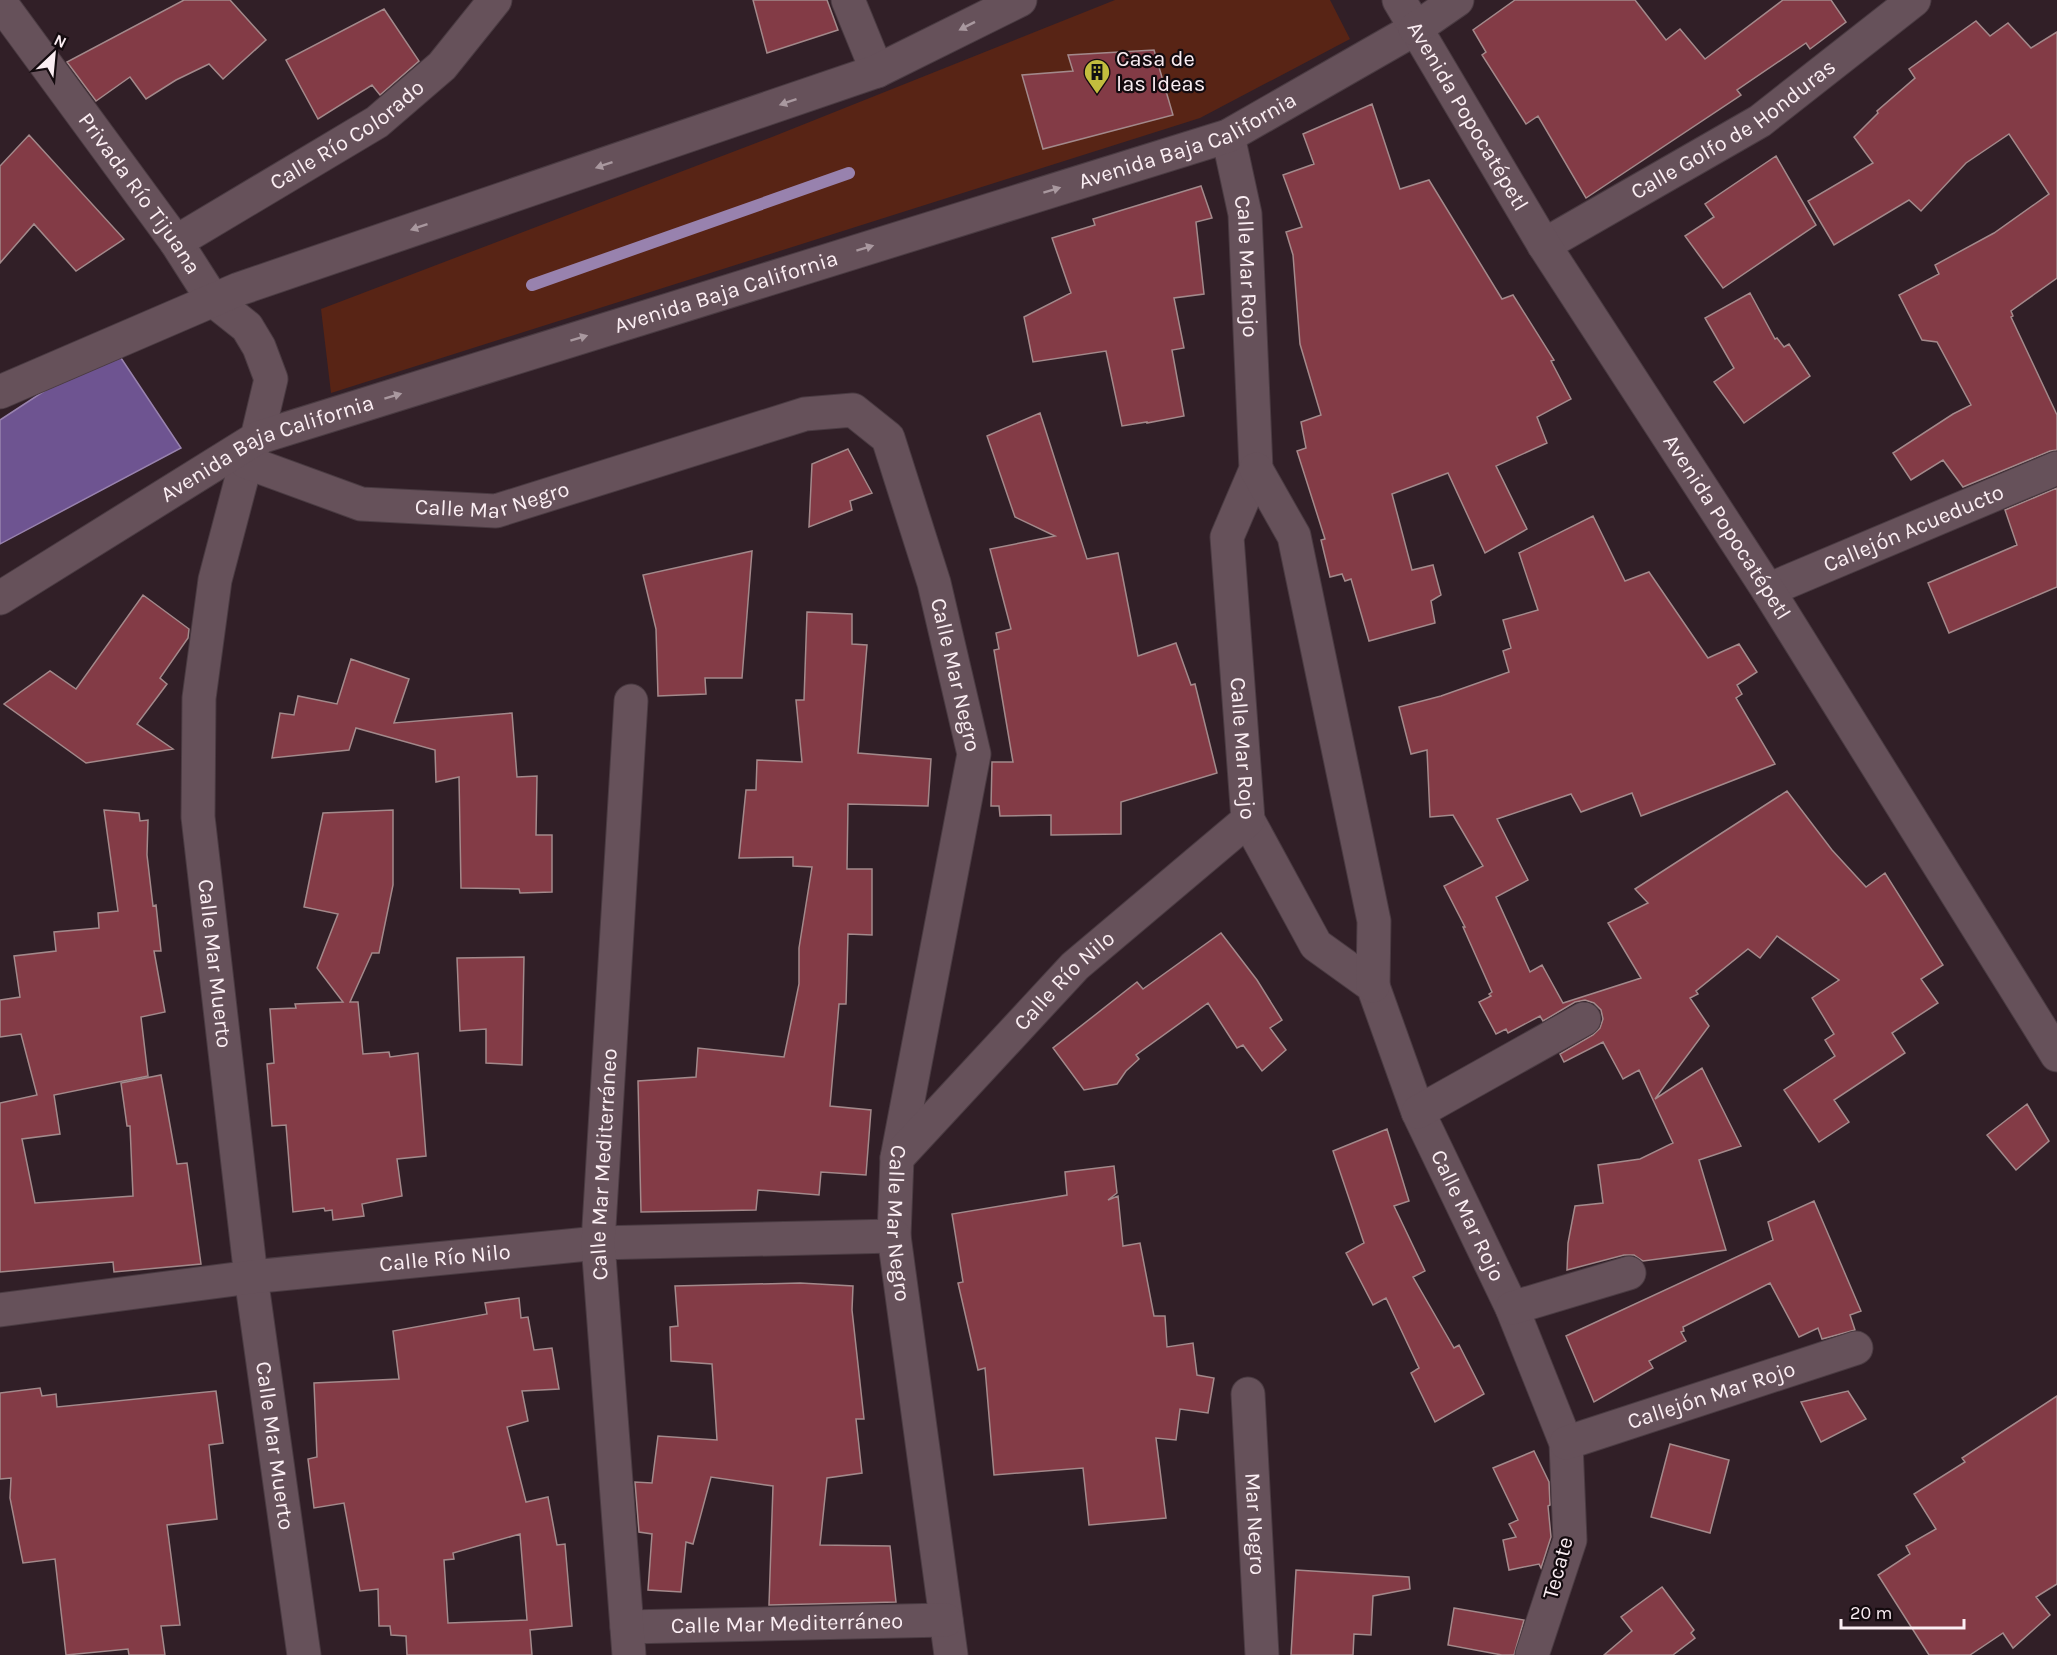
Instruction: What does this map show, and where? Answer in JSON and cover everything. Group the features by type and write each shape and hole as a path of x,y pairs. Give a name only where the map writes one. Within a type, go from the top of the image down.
{"street":[{"name":"Calle Río Colorado","path":"176,242 377,122 442,66 495,0"},
{"path":"848,0 877,71"},
{"path":"0,392 250,285 877,71 1020,0"},
{"name":"Avenida Popocatépetl","path":"1399,0 1544,245 1768,590 2057,1055"},
{"name":"Avenida Baja California","path":"0,598 251,450 1228,136 1415,29 1457,0"},
{"name":"Calle Golfo de Honduras","path":"1544,245 1760,121 1914,0"},
{"name":"Privada Río Tijuana","path":"0,2 176,242 213,300"},
{"name":"Calle Mar Rojo","path":"1228,136 1245,214 1256,469 1227,537 1248,820 1316,945 1373,986"},
{"name":"Calle Mar Muerto","path":"213,300 247,327 259,347 271,379 215,580 199,698 198,817 251,1277 304,1655"},
{"name":"Calle Mar Negro","path":"251,450 362,504 496,512 805,414 854,410 888,438 934,583 974,754 897,1158 894,1236 951,1655"},
{"name":"Callejón Acueducto","path":"1768,590 2057,468"},
{"name":"Calle Mar Rojo","path":"1256,469 1293,536 1374,921 1373,986 1418,1112 1512,1308 1566,1443"},
{"name":"Calle Mar Mediterráneo","path":"631,701 598,1243 628,1641 946,1620"},
{"name":"Calle Río Nilo","path":"897,1158 1075,966 1248,820"},
{"path":"1418,1112 1584,1019"},
{"name":"Calle Río Nilo","path":"0,1310 251,1277 598,1243 894,1236"},
{"path":"1512,1308 1629,1273"},
{"name":"Callejón Mar Rojo","path":"1566,1443 1856,1348"},
{"name":"Mar Negro","path":"1248,1394 1262,1655"},
{"name":"Tecate","path":"1532,1655 1570,1540 1566,1443"}],"shaded area":[{"path":"1115,0 1330,0 1350,39 1200,118 331,393 321,309 772,137"},
{"path":"113,346 181,448 0,544 0,420"}],"building":[{"path":"184,0 230,0 266,40 223,79 209,64 176,80 146,99 130,77 96,101 67,62"},
{"path":"753,0 827,0 838,30 767,53"},
{"path":"1515,0 1635,0 1666,40 1680,29 1705,59 1783,0 1831,0 1846,22 1810,49 1806,43 1737,90 1741,95 1586,198 1538,116 1526,124 1482,55 1486,52 1473,30"},
{"path":"384,9 419,61 380,95 372,85 318,119 286,60"},
{"path":"1976,21 1990,36 2008,23 2031,48 2057,32 2057,278 2011,311 2013,316 2011,317 2057,415 2057,450 1963,487 1943,460 1911,480 1893,453 1971,405 1937,342 1922,340 1899,295 1939,274 1935,265 1994,233 2049,194 2009,134 1966,163 1921,211 1909,200 1834,245 1808,201 1873,163 1854,137 1878,113 1877,111 1915,78 1909,69"},
{"name":"Casa de las Ideas","path":"1154,50 1173,115 1043,149 1022,75 1073,71 1068,55"},
{"path":"1372,104 1400,189 1429,180 1502,299 1513,295 1554,360 1551,361 1571,399 1537,417 1547,443 1496,466 1527,529 1485,553 1448,473 1392,494 1412,570 1433,565 1441,595 1431,601 1435,623 1369,641 1351,579 1345,581 1342,574 1330,577 1321,540 1325,539 1297,451 1306,448 1301,422 1321,415 1300,344 1293,255 1286,232 1302,227 1283,175 1314,164 1303,134"},
{"path":"29,135 124,239 76,271 34,224 0,263 0,166"},
{"path":"1776,156 1816,225 1723,288 1685,236 1714,217 1705,204"},
{"path":"1201,186 1212,218 1196,222 1204,294 1174,298 1184,348 1172,350 1184,416 1122,426 1106,351 1033,362 1024,317 1071,293 1052,238 1095,225 1093,219"},
{"path":"1750,293 1775,339 1777,338 1784,347 1789,344 1810,376 1744,423 1714,382 1734,368 1705,318"},
{"path":"1040,413 1087,559 1118,553 1138,656 1176,643 1191,685 1195,684 1217,773 1121,802 1121,834 1051,835 1051,815 1000,816 999,806 991,806 992,762 1013,762 994,650 999,649 996,633 1011,629 990,549 1055,536 1015,517 987,436"},
{"path":"848,449 872,493 850,501 852,510 809,527 812,464"},
{"path":"2057,488 2057,587 1949,633 1928,583 2017,545 2005,510"},
{"path":"1593,516 1625,581 1649,572 1708,658 1739,644 1757,672 1737,685 1742,694 1736,698 1775,764 1641,816 1632,793 1581,812 1571,794 1497,819 1528,880 1496,897 1530,972 1542,965 1563,1003 1641,978 1608,923 1648,903 1635,889 1787,791 1832,850 1866,887 1885,873 1943,965 1921,979 1938,1003 1892,1033 1905,1053 1834,1100 1849,1122 1819,1142 1784,1090 1835,1056 1825,1040 1834,1034 1812,998 1839,980 1777,936 1760,958 1748,949 1696,991 1698,994 1690,998 1709,1026 1655,1099 1702,1068 1741,1146 1699,1160 1726,1250 1643,1261 1634,1255 1624,1255 1567,1270 1568,1243 1575,1206 1603,1203 1598,1165 1640,1159 1673,1143 1639,1070 1623,1079 1603,1042 1564,1062 1560,1054 1593,1035 1600,1028 1603,1019 1601,1010 1594,1003 1585,1000 1575,1002 1543,1021 1540,1016 1508,1033 1506,1029 1496,1034 1479,1002 1491,996 1489,994 1492,992 1463,927 1465,927 1444,886 1483,866 1453,815 1430,817 1427,750 1411,754 1399,707 1441,696 1509,672 1503,651 1511,648 1503,620 1538,610 1519,553"},
{"path":"752,551 742,678 705,678 706,694 658,696 656,629 643,575"},
{"path":"143,595 189,629 188,638 160,678 167,684 137,724 173,749 86,763 4,704 50,671 76,689"},
{"path":"807,612 852,614 852,644 867,645 858,753 931,759 928,806 848,804 847,869 872,869 872,935 848,934 846,1004 839,1004 830,1106 871,1110 866,1175 821,1172 819,1195 758,1190 756,1210 641,1212 638,1081 696,1077 698,1048 784,1057 799,984 799,948 812,867 793,866 793,857 739,858 746,790 756,790 757,760 802,762 796,700 804,700"},
{"path":"351,659 409,679 394,723 512,713 517,777 537,776 536,835 552,835 552,892 520,893 519,889 461,888 459,777 436,782 435,750 356,728 349,750 272,758 280,713 294,715 298,696 337,704"},
{"path":"104,810 139,813 140,821 148,820 147,855 161,951 154,951 165,1012 141,1017 148,1076 54,1095 60,1134 22,1139 35,1203 133,1196 130,1126 127,1126 121,1083 161,1075 177,1164 187,1163 201,1264 114,1272 113,1262 0,1272 0,1103 37,1095 21,1034 0,1037 0,1000 20,997 14,956 56,951 54,932 99,928 98,913 118,911"},
{"path":"393,810 393,885 379,953 372,953 350,1002 358,1002 363,1054 389,1052 390,1057 418,1053 426,1156 397,1159 402,1196 362,1204 364,1216 333,1220 332,1210 325,1211 324,1208 293,1212 286,1125 272,1126 267,1064 274,1063 270,1009 296,1008 295,1004 343,1002 317,968 338,914 304,907 323,813"},
{"path":"1221,933 1257,980 1282,1020 1270,1028 1286,1050 1262,1071 1243,1045 1237,1048 1208,1003 1136,1055 1139,1059 1126,1071 1117,1084 1084,1090 1053,1048 1137,982 1143,989"},
{"path":"524,957 522,1065 486,1063 486,1029 460,1031 457,958"},
{"path":"2027,1104 2049,1141 2016,1170 1987,1135"},
{"path":"1387,1129 1409,1201 1394,1206 1425,1271 1413,1277 1454,1348 1459,1345 1484,1394 1435,1422 1411,1373 1419,1368 1386,1298 1373,1305 1346,1253 1364,1243 1333,1151"},
{"path":"1114,1166 1117,1193 1108,1200 1118,1196 1123,1246 1140,1243 1154,1316 1165,1316 1167,1347 1193,1343 1197,1375 1214,1378 1208,1413 1180,1409 1176,1440 1156,1438 1166,1518 1089,1525 1083,1468 994,1475 985,1368 978,1370 958,1283 963,1282 952,1214 1067,1195 1065,1172"},
{"path":"1814,1201 1861,1311 1850,1315 1855,1330 1822,1339 1818,1328 1799,1337 1770,1283 1683,1327 1684,1331 1681,1332 1686,1341 1649,1361 1653,1368 1594,1402 1566,1336 1773,1240 1768,1222"},
{"path":"800,1283 853,1286 852,1310 864,1419 856,1419 862,1473 827,1478 820,1545 890,1546 896,1602 769,1605 773,1486 711,1477 693,1544 686,1542 681,1592 648,1590 652,1534 639,1532 635,1482 652,1483 658,1436 717,1440 712,1364 671,1361 670,1327 678,1326 675,1286"},
{"path":"519,1298 521,1318 528,1317 534,1350 552,1348 559,1389 522,1391 528,1421 507,1427 526,1502 548,1497 557,1545 565,1544 572,1626 530,1630 532,1655 407,1655 406,1636 391,1635 390,1626 379,1626 378,1589 360,1591 344,1503 314,1508 308,1459 317,1457 314,1383 399,1379 393,1331 487,1314 485,1303","holes":["520,1534 527,1620 448,1623 444,1560 454,1559 453,1553"]},
{"path":"40,1388 42,1396 56,1394 57,1407 216,1391 223,1443 209,1445 217,1519 167,1525 180,1625 161,1626 165,1655 129,1655 128,1649 66,1655 55,1559 23,1563 10,1498 11,1478 0,1479 0,1393"},
{"path":"1848,1391 1866,1419 1821,1442 1801,1402"},
{"path":"2057,1396 2057,1584 2036,1597 2050,1615 2013,1648 2003,1633 1970,1655 1929,1655 1878,1575 1910,1554 1906,1546 1936,1529 1914,1494 1965,1462 1962,1458"},
{"path":"1670,1444 1729,1460 1710,1533 1651,1517"},
{"path":"1534,1451 1549,1482 1550,1505 1548,1506 1551,1537 1541,1568 1539,1564 1509,1570 1503,1540 1516,1537 1509,1524 1518,1520 1493,1468"},
{"path":"1296,1570 1409,1577 1410,1589 1373,1596 1371,1635 1354,1634 1353,1655 1291,1655"},
{"path":"1662,1587 1694,1630 1691,1633 1695,1638 1673,1655 1604,1655 1632,1631 1621,1617"},
{"path":"1454,1608 1524,1620 1514,1655 1448,1645"}],"waterway":[{"path":"532,285 849,173"}],"place":[{"name":"Casa de las Ideas","path":"1097,95"}]}
